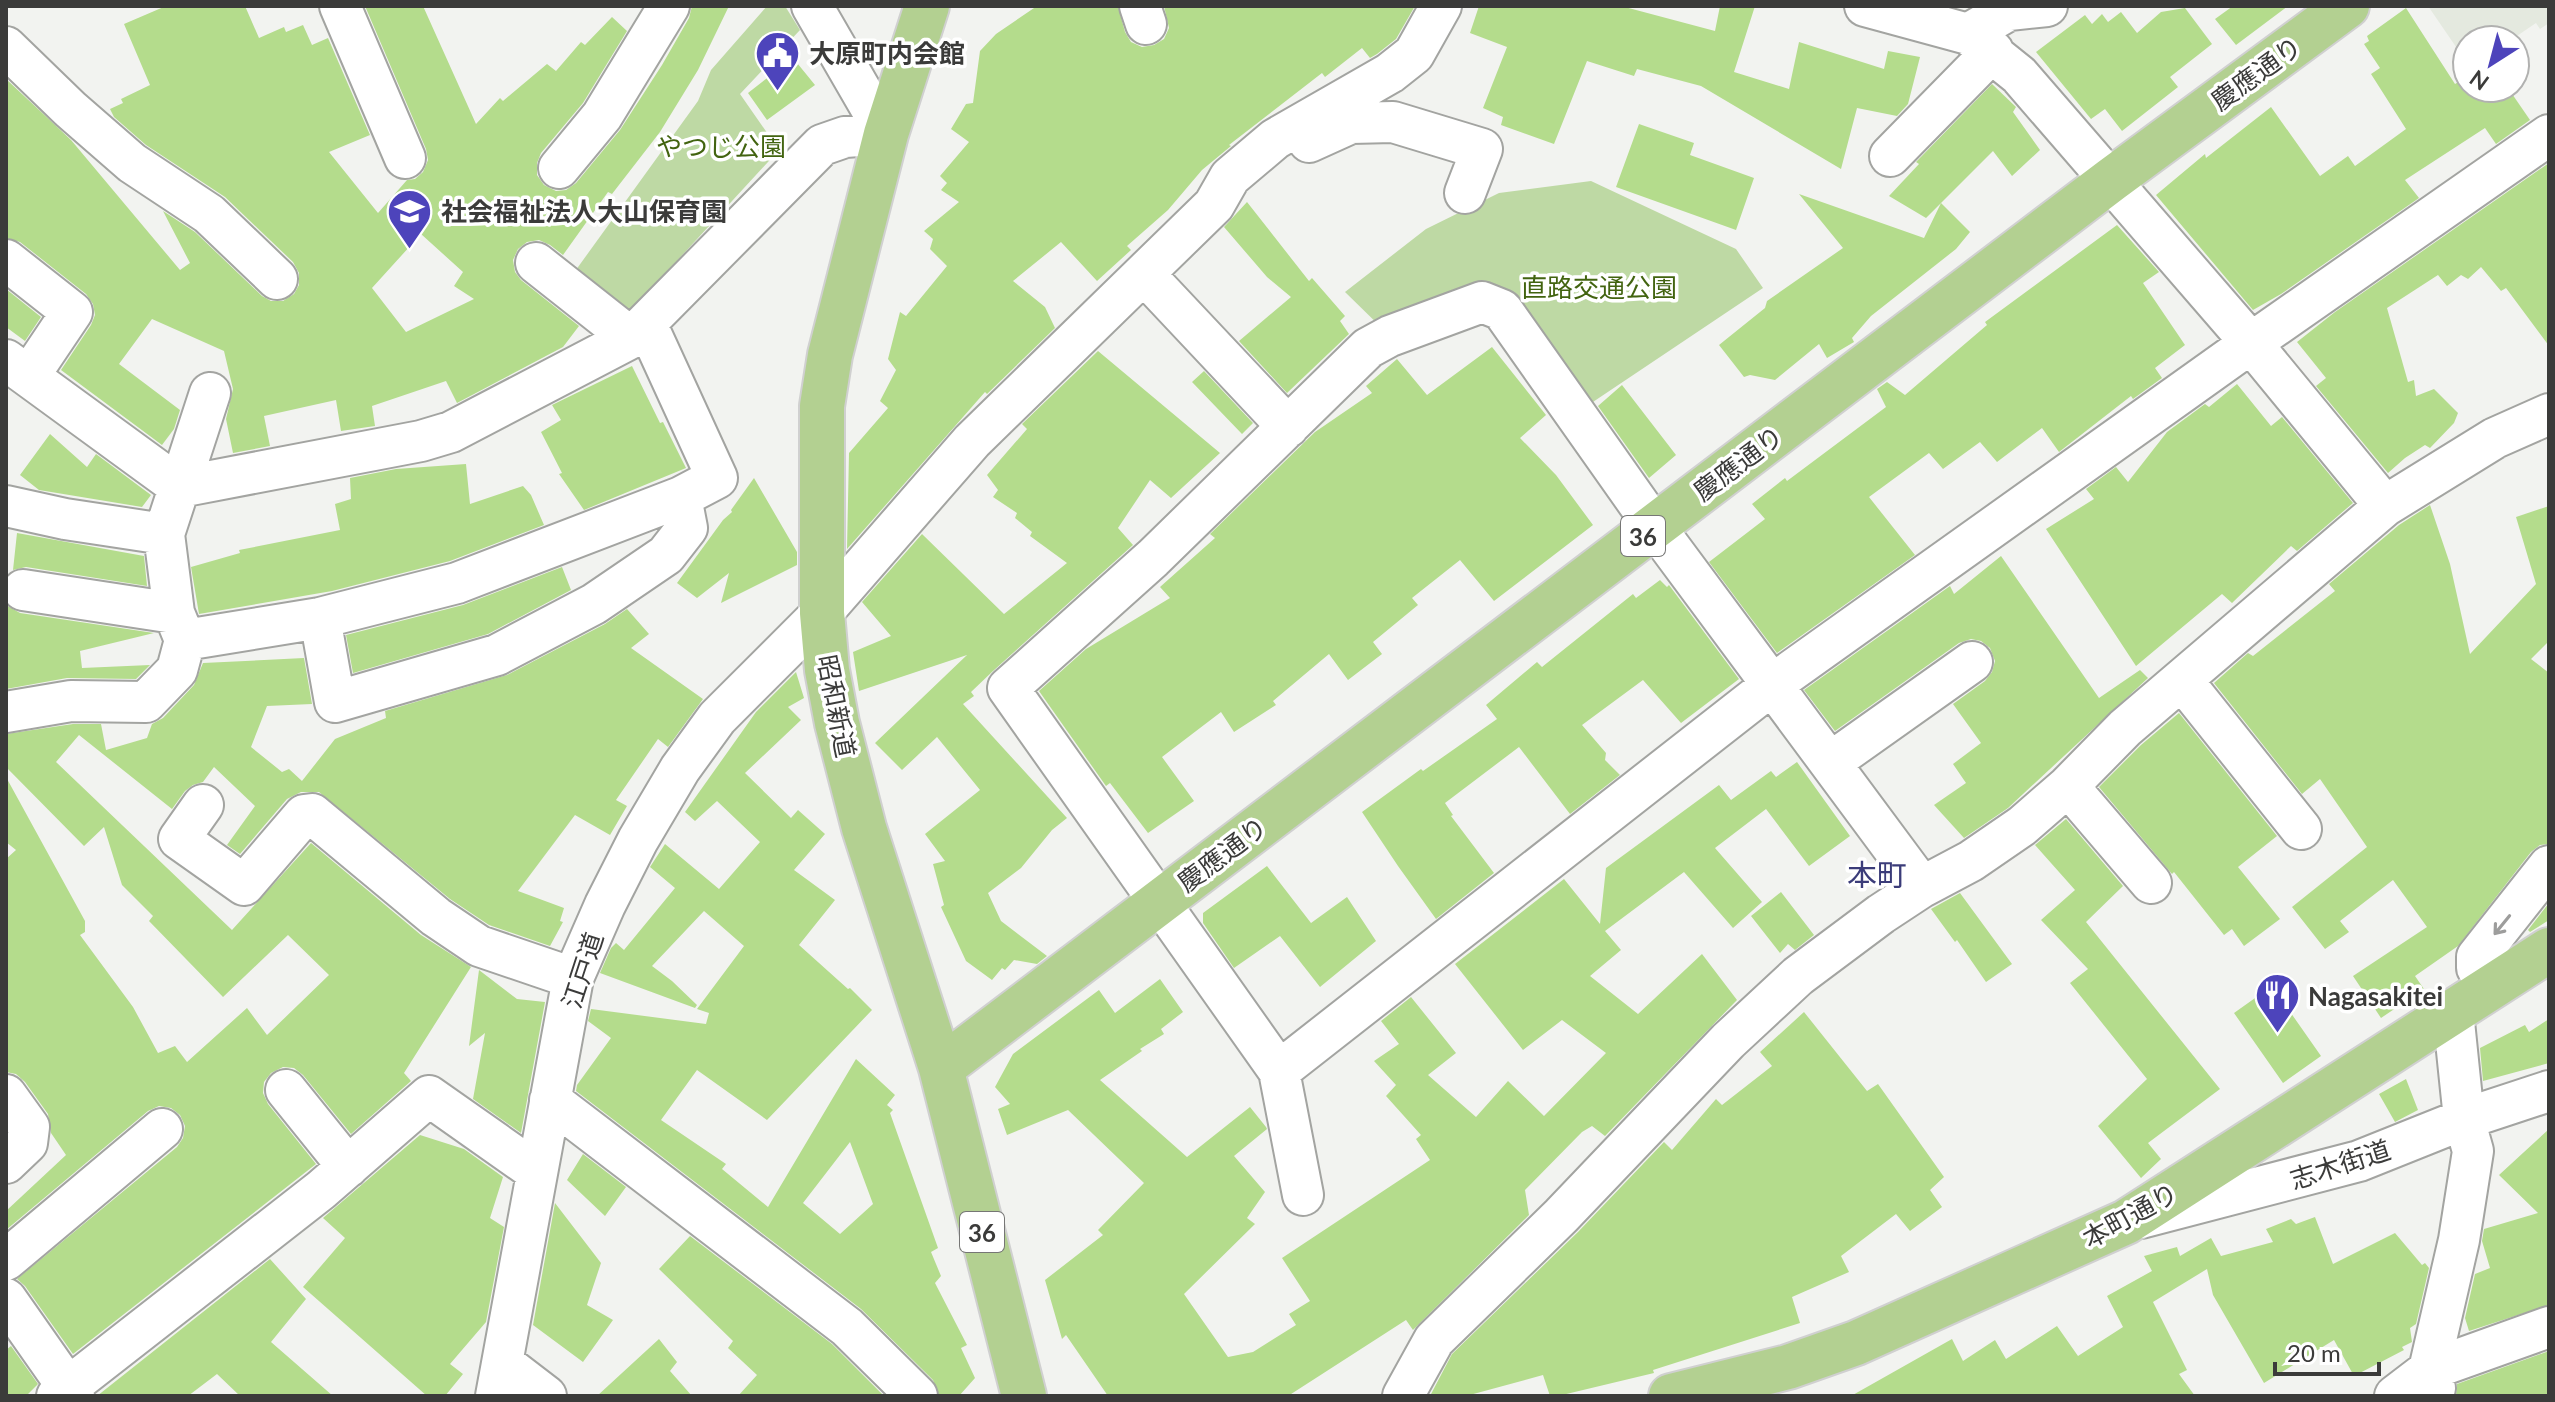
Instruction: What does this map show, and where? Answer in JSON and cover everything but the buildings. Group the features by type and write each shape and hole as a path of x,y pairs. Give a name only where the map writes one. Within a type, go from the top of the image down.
{"main road":[{"name":"昭和新道","path":"927,6 886,134 830,355 822,406 822,613 832,696 860,813 941,1068 1024,1396"},
{"name":"慶應通り","path":"941,1068 2111,180 2347,6"},
{"name":"本町通り","path":"1671,1396 1788,1367 1856,1343 2126,1222 2549,950"}],"street":[{"path":"340,6 405,158"},
{"path":"559,168 602,116 669,6"},
{"path":"6,260 72,312 17,368 180,487 421,441 451,432 638,331 822,145 845,137 886,134 812,6"},
{"path":"1214,205 1230,177 1275,139 1390,73 1414,54 1441,6"},
{"path":"1865,6 1980,43 2019,75 2251,343 2385,506"},
{"path":"1890,156 2009,10 2047,6"},
{"path":"6,47 132,163 209,214 277,279"},
{"path":"1214,205 1239,192 1278,160 1351,123 1393,122 1482,149 1465,193"},
{"path":"1279,1071 1773,684 2549,135"},
{"name":"江戸道","path":"500,1379 573,978 605,905 680,769 717,718 822,613 972,441 1214,205"},
{"path":"23,590 180,627 320,618 457,583 681,497 717,478 638,331 536,263"},
{"path":"1144,274 1288,427"},
{"path":"1303,1195 1279,1071 1008,688 1153,558 1368,348 1390,336 1482,302 1502,310 1655,527 1922,887"},
{"path":"6,712 71,701 146,702 177,670 180,627 164,534 210,393"},
{"path":"1403,1396 1434,1340 1561,1216 1728,1041 1798,976 1838,944 1922,887 1971,861 2022,826 2068,786 2125,728 2385,506 2495,438 2549,414"},
{"path":"320,618 335,702 497,655 594,604 666,555 687,528 681,497"},
{"path":"6,506 65,519 164,534"},
{"path":"1831,762 1972,662"},
{"path":"2182,680 2301,829"},
{"path":"2068,786 2151,883"},
{"path":"203,805 179,839 244,885 304,815 312,814 436,917 479,946 573,978"},
{"path":"2490,988 2477,968 2477,957 2549,866"},
{"path":"2434,1383 2473,1151 2464,1119 2453,1012"},
{"path":"286,1090 348,1167"},
{"name":"志木街道","path":"2126,1222 2359,1161 2464,1119 2549,1091"},
{"path":"6,1095 29,1127 27,1143 6,1163"},
{"path":"6,1299 66,1393 348,1167 429,1096 537,1172"},
{"path":"550,1100 847,1327 917,1396"},
{"path":"6,1260 162,1129"},
{"path":"2395,1396 2434,1383 2549,1327"},
{"path":"500,1379 546,1396"}],"shaded area":[{"path":"2428,6 2549,6 2549,23 2540,29 2536,23 2531,26 2451,24 2451,40"}],"green space":[{"name":"やつじ公園","path":"767,6 785,6 800,30 740,94 779,150 629,313 573,274 698,101 711,70"},
{"name":"直路交通公園","path":"1591,181 1736,249 1763,288 1575,414 1502,310 1390,336 1345,292 1426,229 1499,193"}],"place":[{"name":"大原町内会館","path":"778,92"},
{"name":"社会福祉法人大山保育園","path":"410,250"},
{"name":"Nagasakitei","path":"2277,1035"}],"district":[{"name":"本町","path":"1877,874"}]}
